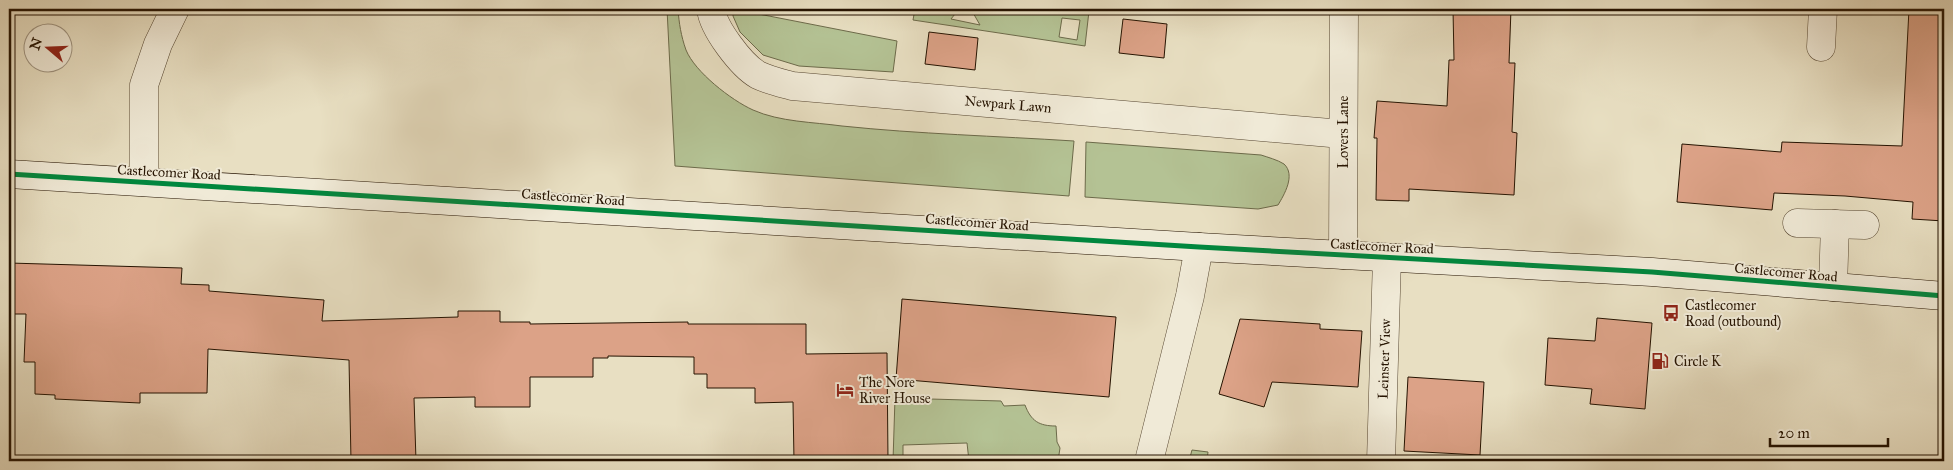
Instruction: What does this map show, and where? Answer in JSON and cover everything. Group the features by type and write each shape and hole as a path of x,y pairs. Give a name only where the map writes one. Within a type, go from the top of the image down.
{"main road":[{"path":"144,182 144,85 158,44 175,9"},
{"name":"Newpark Lawn","path":"711,9 712,18 731,49 758,74 792,86 1342,134"},
{"name":"Lovers Lane","path":"1343,255 1344,9"},
{"path":"1821,47 1823,9"},
{"name":"Castlecomer Road","path":"9,174 1199,247 1652,272 1944,296"},
{"path":"1797,223 1865,225"},
{"path":"1834,287 1835,224"},
{"path":"1149,461 1190,296 1199,247"},
{"name":"Leinster View","path":"1381,461 1387,258"}],"green space":[{"path":"667,9 678,9 684,45 697,67 705,76 735,100 753,110 785,119 871,129 1074,141 1069,196 675,166"},
{"path":"733,9 897,41 893,72 799,66 763,55 740,32 733,16"},
{"path":"915,9 959,9 1087,9 1089,11 1085,46 913,20","holes":["959,9 972,11 980,25 951,19","1062,18 1080,20 1077,40 1059,37"]},
{"path":"1086,142 1261,155 1284,164 1289,174 1288,185 1278,205 1258,209 1085,197"},
{"path":"895,398 1001,401 1004,406 1025,405 1036,422 1056,426 1057,442 1060,448 1058,461 969,461 967,443 903,445 903,461 893,461"},
{"path":"1192,450 1208,452 1207,461 1189,461"}],"building":[{"path":"1453,9 1511,9 1509,63 1515,63 1512,132 1517,133 1514,195 1409,189 1409,201 1376,200 1377,138 1374,138 1377,101 1447,106 1449,60 1454,60"},
{"path":"1909,9 1944,9 1944,221 1912,219 1913,202 1845,196 1774,193 1772,210 1677,202 1682,144 1781,152 1782,142 1902,146"},
{"path":"1123,19 1167,24 1164,58 1119,53"},
{"path":"929,32 978,38 975,70 925,64"},
{"path":"9,263 182,268 181,284 209,285 209,291 324,300 322,321 458,317 458,311 500,311 500,322 530,322 530,324 688,322 688,324 806,324 806,354 887,353 888,461 794,461 793,402 755,403 755,388 707,388 707,374 694,374 694,357 608,356 608,358 593,358 593,377 530,377 530,407 475,407 475,397 414,398 416,461 351,461 349,360 208,349 207,393 140,393 140,403 55,399 55,395 35,394 35,362 24,362 26,314 9,314"},
{"path":"902,299 1116,317 1109,397 896,379"},
{"path":"1597,318 1652,323 1645,409 1590,404 1592,389 1545,385 1548,338 1595,341"},
{"path":"1240,319 1320,324 1320,329 1362,331 1358,387 1272,382 1264,407 1219,394"},
{"path":"1408,377 1484,382 1480,455 1404,451"}],"cycle path":[{"path":"9,174 1199,247 1652,272 1944,296"}],"place":[{"name":"Castlecomer Road (outbound)","path":"1671,313"},
{"name":"Circle K","path":"1660,361"},
{"name":"The Nore River House","path":"845,390"}]}
